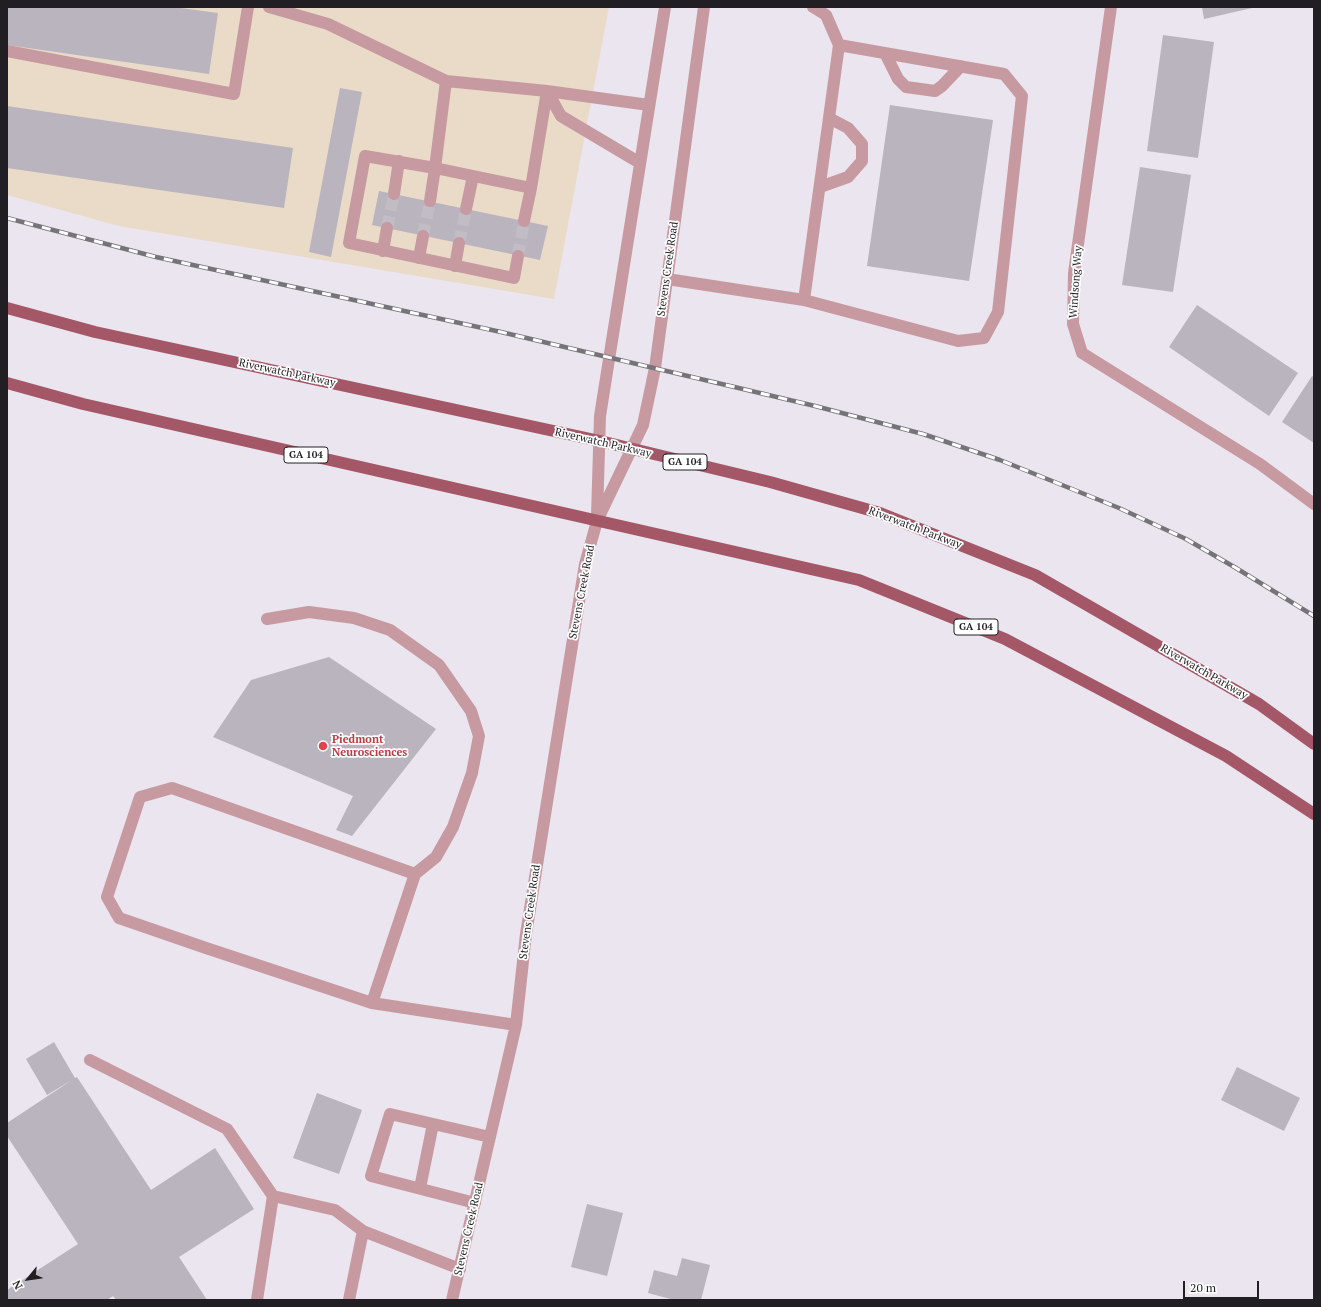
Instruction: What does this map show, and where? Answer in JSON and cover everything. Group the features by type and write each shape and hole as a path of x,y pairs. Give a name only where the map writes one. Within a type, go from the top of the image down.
{"main road":[{"name":"Riverwatch Parkway","path":"7,308 95,332 600,441 770,482 880,513 1035,575 1259,704 1314,744"},
{"name":"GA 104","path":"7,383 83,404 859,580 997,636 1226,756 1314,814"}],"street":[{"path":"7,51 234,94 248,7"},
{"path":"269,7 328,24 446,81 547,91 650,105"},
{"name":"Stevens Creek Road","path":"597,521 600,416 665,7"},
{"name":"Stevens Creek Road","path":"452,1300 516,1025 526,934 584,572 597,521 643,425 655,368 704,7"},
{"path":"804,300 840,45 826,15 813,7"},
{"name":"Windsong Way","path":"1111,7 1074,273 1073,324 1082,353 1260,464 1314,504"},
{"path":"667,279 804,300 958,341 984,338 998,312 1022,96 1004,74 840,45"},
{"path":"885,53 898,79 906,87 935,91 942,86 961,66"},
{"path":"430,201 446,81"},
{"path":"547,91 561,116 640,163"},
{"path":"524,221 547,91"},
{"path":"820,187 848,177 862,161 862,144 848,128 829,118"},
{"path":"518,256 514,278 348,243 365,156 399,161 531,188"},
{"path":"394,194 399,161"},
{"path":"466,209 473,176"},
{"path":"383,251 387,228"},
{"path":"419,258 423,236"},
{"path":"455,266 459,243"},
{"path":"267,619 309,612 354,618 390,630 439,665 471,711 479,736 472,773 453,827 436,857 415,874 372,1003"},
{"path":"415,874 172,788 140,796 107,897 119,918 372,1003 516,1025"},
{"path":"90,1060 228,1129 273,1196 257,1300"},
{"path":"475,1203 371,1176 390,1114 490,1137"},
{"path":"420,1188 433,1124"},
{"path":"273,1196 335,1210 363,1230 460,1269"},
{"path":"349,1300 363,1230"}],"shaded area":[{"path":"7,7 609,7 554,299 119,226 7,195"}],"building":[{"path":"7,7 173,7 218,13 209,74 7,45"},
{"path":"1202,7 1252,7 1252,8 1204,19"},
{"path":"1163,35 1214,42 1198,158 1147,151"},
{"path":"340,88 362,92 331,257 309,252"},
{"path":"890,105 993,120 969,281 867,266"},
{"path":"7,106 293,148 284,208 7,168"},
{"path":"1140,167 1191,175 1173,292 1122,285"},
{"path":"379,191 548,226 540,260 372,225"},
{"path":"1197,305 1298,373 1269,416 1169,347"},
{"path":"1312,376 1314,377 1314,443 1282,422"},
{"path":"329,657 436,729 352,836 336,830 353,796 213,737 251,680"},
{"path":"54,1042 75,1078 77,1077 151,1190 215,1148 254,1209 179,1257 207,1300 116,1300 113,1296 107,1300 7,1300 7,1290 78,1244 7,1136 7,1123 72,1080 47,1095 26,1059"},
{"path":"1237,1067 1300,1098 1284,1131 1221,1100"},
{"path":"317,1093 362,1110 339,1174 293,1158"},
{"path":"587,1204 623,1213 607,1276 571,1267"},
{"path":"682,1258 710,1265 701,1300 674,1300 648,1293 654,1270 677,1276"}],"tunnel":[{"path":"387,228 394,194"},
{"path":"423,236 430,201"},
{"path":"459,243 466,209"},
{"path":"518,256 524,221"}],"railway":[{"path":"7,218 156,257 501,332 815,406 923,434 1000,460 1119,508 1186,539 1314,616"}],"place":[{"name":"Piedmont Neurosciences","path":"323,746"}]}
